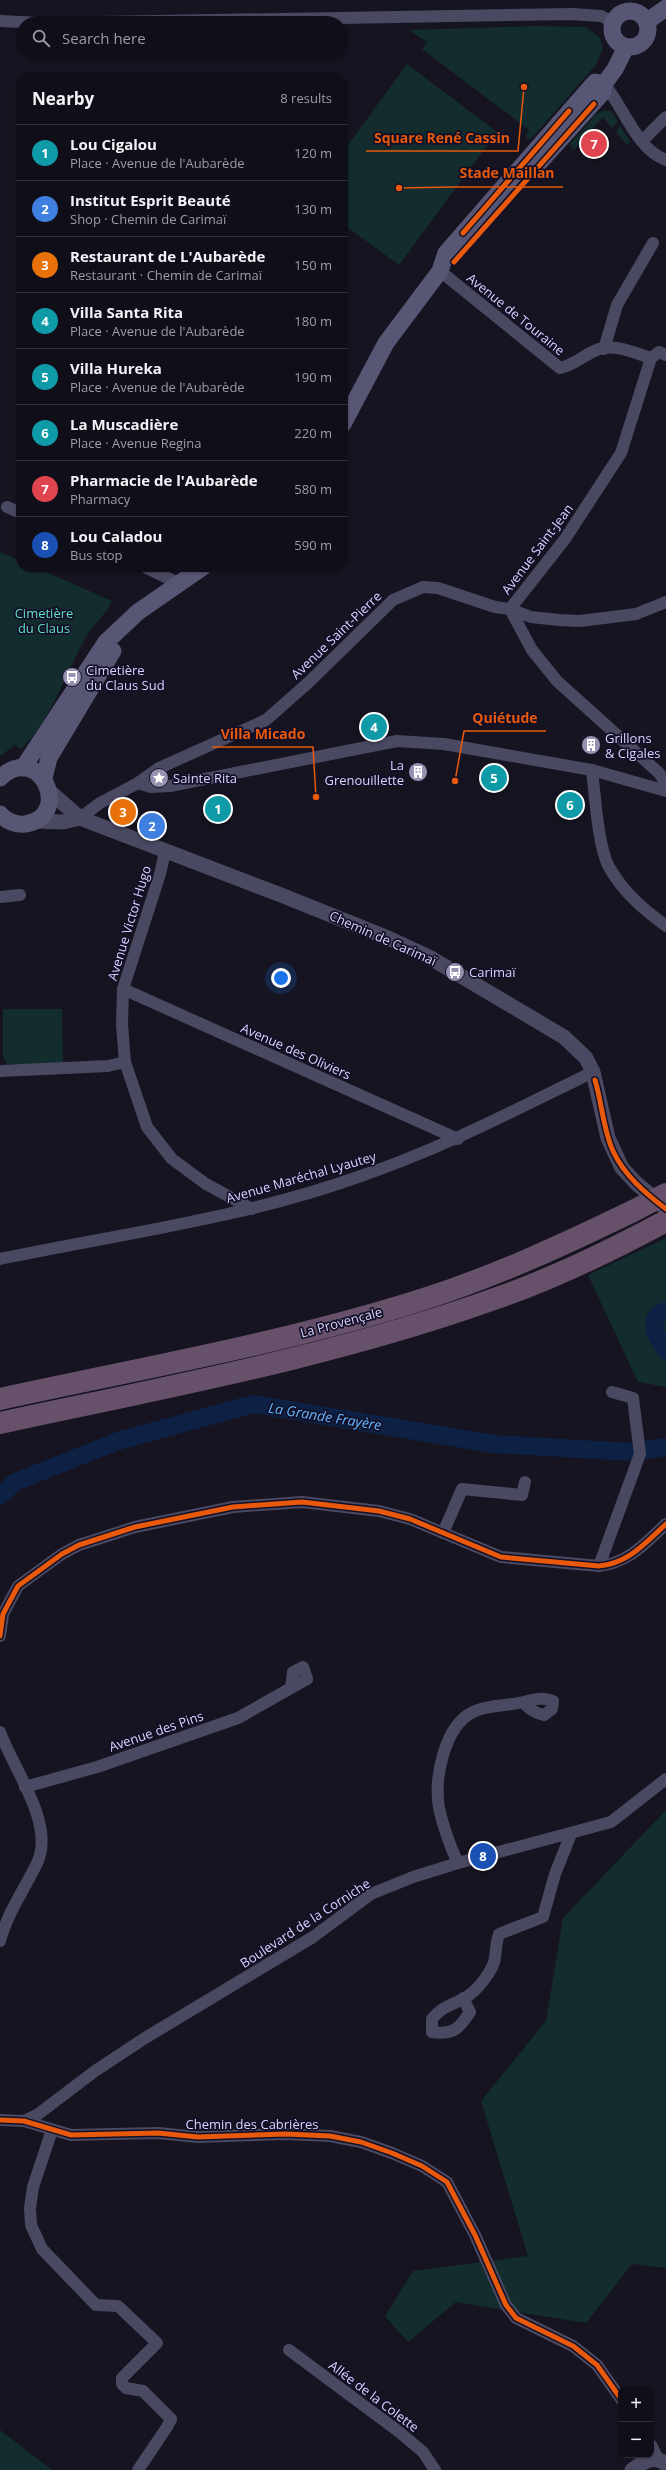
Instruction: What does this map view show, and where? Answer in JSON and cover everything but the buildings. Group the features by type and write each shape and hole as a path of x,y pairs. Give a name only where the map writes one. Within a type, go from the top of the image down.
{"highway":[{"name":"La Provençale","path":"0,1399 289,1336 410,1303 536,1256 633,1212 666,1194"},
{"name":"La Provençale","path":"0,1423 302,1357 378,1337 499,1298 563,1271 666,1221"}],"main road":[{"path":"646,22 666,8"},
{"path":"630,11 640,14 646,22 648,27 646,38 637,46 626,47 614,37 613,22 620,14 630,11"},
{"path":"348,415 386,343 440,271 446,253 595,82 604,84 616,69 626,47"},
{"path":"24,768 106,642 138,612 195,572"},
{"path":"3,820 22,824 35,821 47,808 46,785 48,758 138,612"},
{"path":"0,778 14,768 31,769 46,785"}],"street":[{"path":"348,18 572,14 601,16 613,22"},
{"path":"0,21 16,22"},
{"path":"604,84 616,98 649,150 666,160"},
{"path":"642,141 666,117"},
{"path":"604,349 617,306 653,243"},
{"name":"Avenue de Touraine","path":"440,271 560,368 573,365 599,350 616,347 661,353"},
{"name":"Avenue Saint-Jean","path":"661,353 621,453 565,539 510,609 532,650 557,681 659,773 666,783"},
{"path":"7,507 16,511"},
{"path":"155,572 178,583"},
{"name":"Avenue Saint-Pierre","path":"80,818 112,796 138,783 159,768 266,720 309,682 393,600 423,587 438,588 495,607 510,609 531,616 580,621 636,614 666,602"},
{"path":"138,783 151,787 170,786 397,741 444,744 592,770 666,791"},
{"path":"592,770 603,846 608,866 627,894 666,926"},
{"name":"Chemin de Carimaï","path":"46,785 80,818 165,852 296,901 429,957 564,1037 586,1058 593,1072 612,1151 622,1168 635,1182 666,1209"},
{"path":"35,821 63,822 80,818"},
{"name":"Avenue Victor Hugo","path":"165,852 160,874 122,989 122,1025 125,1062 147,1127 172,1159 206,1184 252,1209"},
{"path":"0,897 20,895"},
{"name":"Avenue des Oliviers","path":"122,989 458,1139"},
{"path":"0,1071 108,1066 125,1062"},
{"name":"Avenue Maréchal Lyautey","path":"0,1259 252,1209 358,1178 458,1139 593,1072"},
{"path":"599,1566 639,1449 633,1398 612,1392"},
{"path":"443,1533 462,1488 522,1495 525,1482"},
{"path":"0,1636 2,1614 18,1586 56,1558 79,1545 135,1527 233,1507 302,1502 344,1505 379,1511 410,1519 501,1556 599,1566 612,1565 632,1556 666,1524"},
{"name":"Avenue des Pins","path":"25,1787 97,1767 238,1718 291,1688"},
{"path":"458,1863 439,1807 439,1772 450,1736 463,1720 472,1713 490,1706 524,1703"},
{"path":"0,1732 7,1751 25,1787 42,1831 39,1859 6,1918 0,1940"},
{"name":"Boulevard de la Corniche","path":"24,2121 37,2116 95,2071 145,2038 313,1937 371,1894 413,1877 458,1863 571,1834 611,1822 666,1779"},
{"path":"463,1998 484,1979 495,1959 495,1945 499,1934 542,1917 555,1874 571,1834"},
{"name":"Chemin des Cabrières","path":"1,2118 24,2121 71,2135 158,2133 198,2137 286,2134 330,2136 361,2142 422,2166 447,2182 475,2235 506,2305 516,2318 573,2346 597,2365 618,2395"},
{"path":"52,2130 33,2187 30,2208 31,2226 42,2249 96,2305 118,2306 157,2343 122,2378 122,2384 126,2388 142,2391 171,2419 138,2470"},
{"name":"Allée de la Colette","path":"289,2350 398,2431 423,2452 435,2470"},
{"path":"654,2449 662,2461"},
{"path":"632,2470 650,2459 662,2461"}],"green space":[{"path":"537,26 586,27 600,38 603,48 596,65 530,140 525,136 529,130 422,49 427,42 409,30"},
{"path":"407,64 497,132 399,265 348,228 348,145"},
{"path":"603,111 611,111 618,122 612,128 603,117 574,150 570,144 596,114"},
{"path":"620,126 631,142 627,145 616,132"},
{"name":"Cimetière du Claus","path":"0,552 16,559 16,572 46,572 112,601 107,610 87,635 50,710 32,737 21,749 15,745 0,756"},
{"path":"3,1009 62,1009 63,1064 7,1064 3,1056"},
{"path":"666,1238 666,1387 638,1382 588,1275"},
{"path":"666,1810 666,2268 632,2264 586,2323 456,2302 408,2342 385,2316 413,2271 528,2256 481,2101 546,2021 563,1918"},
{"path":"0,2430 52,2470 0,2470"}],"waterway":[{"name":"La Grande Frayère","path":"666,1311 659,1314 654,1324 657,1335 666,1351"},
{"name":"La Grande Frayère","path":"0,1496 15,1482 118,1441 253,1404 494,1444 631,1452 666,1447"}],"cycle path":[{"path":"454,262 594,104"},
{"path":"463,233 569,111"},
{"path":"595,1080 607,1134 613,1151 629,1176 650,1197 666,1209"},
{"path":"0,1636 3,1614 18,1586 62,1554 79,1545 135,1527 233,1507 302,1502 379,1511 410,1519 501,1557 599,1566 619,1561 636,1551 666,1524"},
{"path":"0,2120 24,2121 71,2135 158,2133 198,2137 286,2134 330,2136 361,2142 422,2166 447,2182 475,2235 506,2305 516,2318 573,2346 597,2365 618,2395"}],"place":[{"name":"Square René Cassin","path":"524,87"},
{"name":"Pharmacie de l'Aubarède","path":"594,144"},
{"name":"Stade Maillan","path":"399,188"},
{"name":"Cimetière du Claus Sud","path":"72,677"},
{"name":"Villa Santa Rita","path":"374,727"},
{"name":"Grillons & Cigales","path":"591,745"},
{"name":"La Grenouillette","path":"418,772"},
{"name":"Sainte Rita","path":"159,778"},
{"name":"Villa Hureka","path":"494,778"},
{"name":"Quiétude","path":"455,781"},
{"name":"Villa Micado","path":"316,797"},
{"name":"La Muscadière","path":"570,805"},
{"name":"Lou Cigalou","path":"218,809"},
{"name":"Restaurant de L'Aubarède","path":"123,812"},
{"name":"Institut Esprit Beauté","path":"152,826"},
{"name":"Carimaï","path":"455,972"},
{"name":"Lou Caladou","path":"483,1856"}]}
